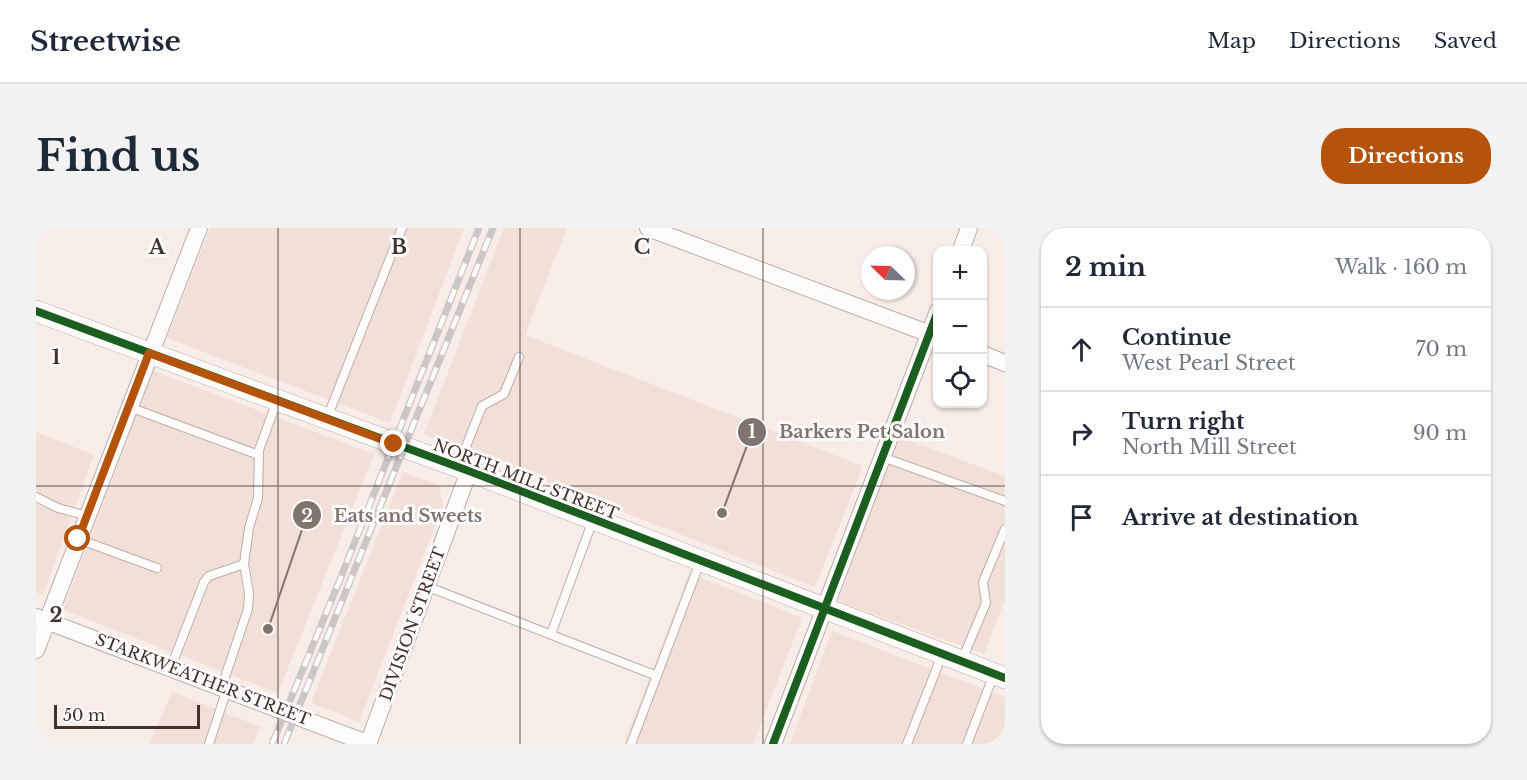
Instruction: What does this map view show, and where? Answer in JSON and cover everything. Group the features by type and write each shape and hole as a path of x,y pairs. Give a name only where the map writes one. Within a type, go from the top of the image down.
{"street":[{"path":"36,650 42,619 78,539 199,228"},
{"path":"648,228 933,336 882,457 773,744"},
{"path":"962,246 969,228"},
{"name":"NORTH MILL STREET","path":"36,311 463,469 1000,676"},
{"path":"987,356 1005,363"},
{"name":"DIVISION STREET","path":"368,744 426,586 463,469"},
{"name":"STARKWEATHER STREET","path":"42,619 225,687 368,744"}],"lane":[{"path":"327,419 402,228"},
{"path":"463,469 482,406 504,394 519,357"},
{"path":"209,744 248,609 249,593 244,564 249,528 258,498 259,455 263,434 277,400"},
{"path":"129,407 259,455"},
{"path":"882,457 1005,501"},
{"path":"36,497 58,508 87,516"},
{"path":"551,634 593,519"},
{"path":"907,744 952,658 986,603 983,582 1005,529"},
{"path":"78,539 157,568"},
{"path":"631,744 700,561"},
{"path":"171,667 204,582 209,576 244,564"},
{"path":"426,586 657,676"},
{"path":"967,744 1000,676"}],"shaded area":[{"path":"210,228 464,228 390,423 167,338"},
{"path":"504,228 567,228 525,335 863,466 815,587 424,434"},
{"path":"153,371 374,454 278,693 63,610"},
{"path":"36,432 94,455 43,595 36,592"},
{"path":"899,437 1005,476 1005,600 984,654 838,601"},
{"path":"403,472 439,485 443,505 359,722 311,703"},
{"path":"689,573 802,618 753,744 624,744"},
{"path":"832,631 1005,697 1005,744 790,744"},
{"path":"172,692 261,727 253,744 150,744"}],"railway":[{"path":"272,744 339,582 479,228"},
{"path":"284,744 493,228"}],"cycle path":[{"path":"36,311 469,471 1005,678"},
{"path":"773,744 933,324"}],"place":[{"name":"Barkers Pet Salon","path":"722,513"},
{"name":"Eats and Sweets","path":"268,629"}],"route":[{"path":"78,539 149,353 394,444"}]}
